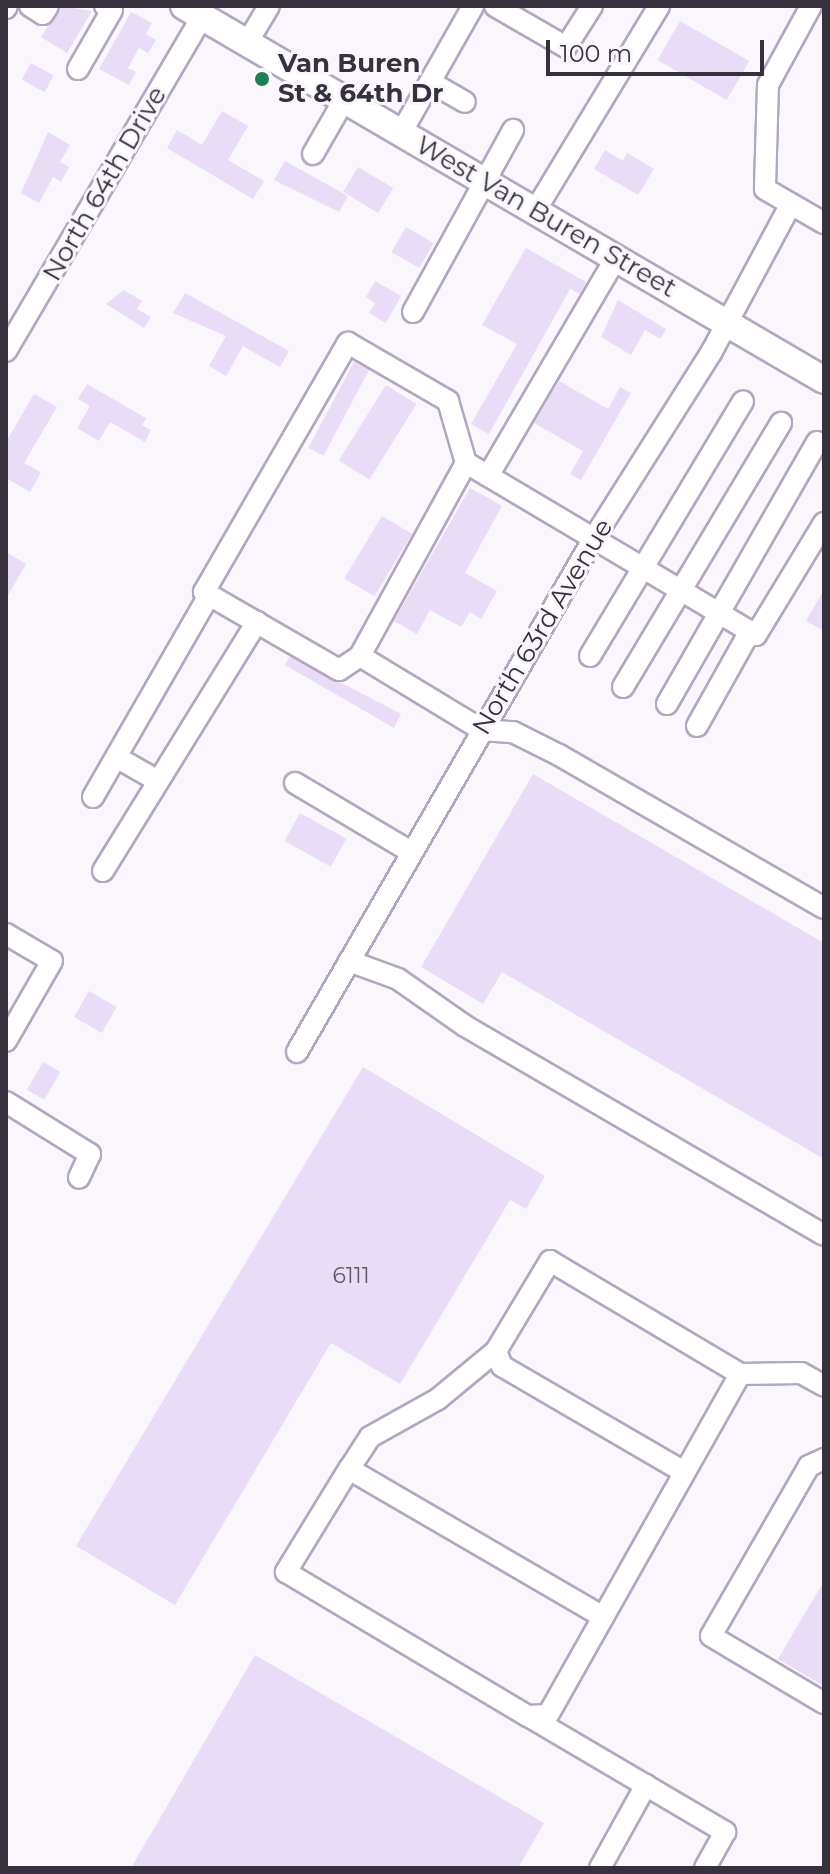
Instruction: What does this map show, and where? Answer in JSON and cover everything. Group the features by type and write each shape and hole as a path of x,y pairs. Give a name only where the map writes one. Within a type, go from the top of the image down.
{"main road":[{"name":"West Van Buren Street","path":"193,11 824,380"}],"street":[{"path":"30,6 43,14 48,6"},
{"path":"78,69 112,10 105,6"},
{"path":"247,43 269,6"},
{"path":"401,133 473,6"},
{"path":"495,6 566,47 592,6"},
{"path":"535,211 659,6"},
{"path":"811,6 768,85 765,189 824,223"},
{"name":"North 64th Drive","path":"6,351 193,11"},
{"path":"430,82 465,102"},
{"path":"313,154 344,100"},
{"path":"413,312 513,130"},
{"name":"North 63rd Avenue","path":"297,1052 594,538 726,322 791,204"},
{"path":"488,476 616,258"},
{"path":"466,463 360,656 339,670 204,592 348,343 448,401 466,463 750,631 761,635 824,523"},
{"path":"590,656 743,401"},
{"path":"623,687 781,423"},
{"path":"667,704 817,442"},
{"path":"93,797 209,595"},
{"path":"103,871 257,622"},
{"path":"697,726 750,631"},
{"path":"360,656 482,730 513,732 559,755 824,908"},
{"path":"116,757 158,781"},
{"path":"295,783 411,852"},
{"path":"6,934 52,961 6,1041"},
{"path":"349,961 398,979 465,1026 824,1235"},
{"path":"6,1102 90,1154 79,1178"},
{"path":"705,1868 725,1832 286,1572 370,1437 438,1399 496,1351 550,1261 740,1374 801,1373 824,1386"},
{"path":"496,1351 502,1366 684,1472"},
{"path":"528,1716 548,1715 740,1374"},
{"path":"824,1459 809,1466 711,1636 824,1703"},
{"path":"349,1469 603,1617"},
{"path":"600,1868 646,1785"}],"building":[{"path":"61,6 92,11 67,53 41,37"},
{"path":"131,12 152,23 146,34 156,40 148,53 139,48 128,68 136,72 129,85 99,69"},
{"path":"680,21 749,61 727,100 658,60"},
{"path":"31,63 54,76 45,92 22,80"},
{"path":"222,111 248,126 228,160 264,181 253,199 167,148 177,130 202,145"},
{"path":"48,132 70,145 60,162 69,167 61,182 53,177 39,203 21,193"},
{"path":"605,150 623,161 627,153 654,169 638,195 594,169"},
{"path":"285,161 348,196 339,212 274,180"},
{"path":"358,167 393,188 378,213 343,192"},
{"path":"406,227 434,243 419,268 392,252"},
{"path":"526,248 586,282 580,294 570,289 489,434 471,424 517,344 482,325"},
{"path":"375,281 401,296 386,323 369,313 375,303 366,297"},
{"path":"124,290 142,301 137,309 151,317 144,328 106,304"},
{"path":"185,293 289,351 280,367 243,346 226,376 209,366 226,336 173,313"},
{"path":"618,300 666,329 660,339 645,330 631,355 601,337"},
{"path":"354,362 369,370 323,456 308,448"},
{"path":"559,381 608,409 620,387 631,393 581,480 570,474 583,451 534,423"},
{"path":"87,384 146,418 142,425 151,430 145,442 110,422 99,441 77,428 90,406 78,399"},
{"path":"386,385 417,404 369,480 339,460"},
{"path":"34,394 57,407 24,463 41,472 30,492 6,478 6,442"},
{"path":"470,488 502,506 465,573 497,591 481,619 470,612 461,627 430,610 417,634 394,621"},
{"path":"382,516 412,534 374,597 344,579"},
{"path":"6,552 26,564 6,599"},
{"path":"824,590 824,631 806,621"},
{"path":"290,656 401,714 394,728 285,665"},
{"path":"533,774 824,943 824,1159 502,972 483,1004 421,967"},
{"path":"300,813 346,839 331,867 284,841"},
{"path":"89,991 117,1007 102,1033 74,1017"},
{"path":"43,1062 60,1072 44,1100 27,1090"},
{"path":"363,1067 545,1176 526,1209 510,1200 400,1384 331,1343 175,1605 76,1546"},
{"path":"824,1581 824,1686 778,1659"},
{"path":"255,1655 544,1823 518,1868 131,1868"}],"place":[{"name":"Van Buren St & 64th Dr","path":"262,79"}]}
